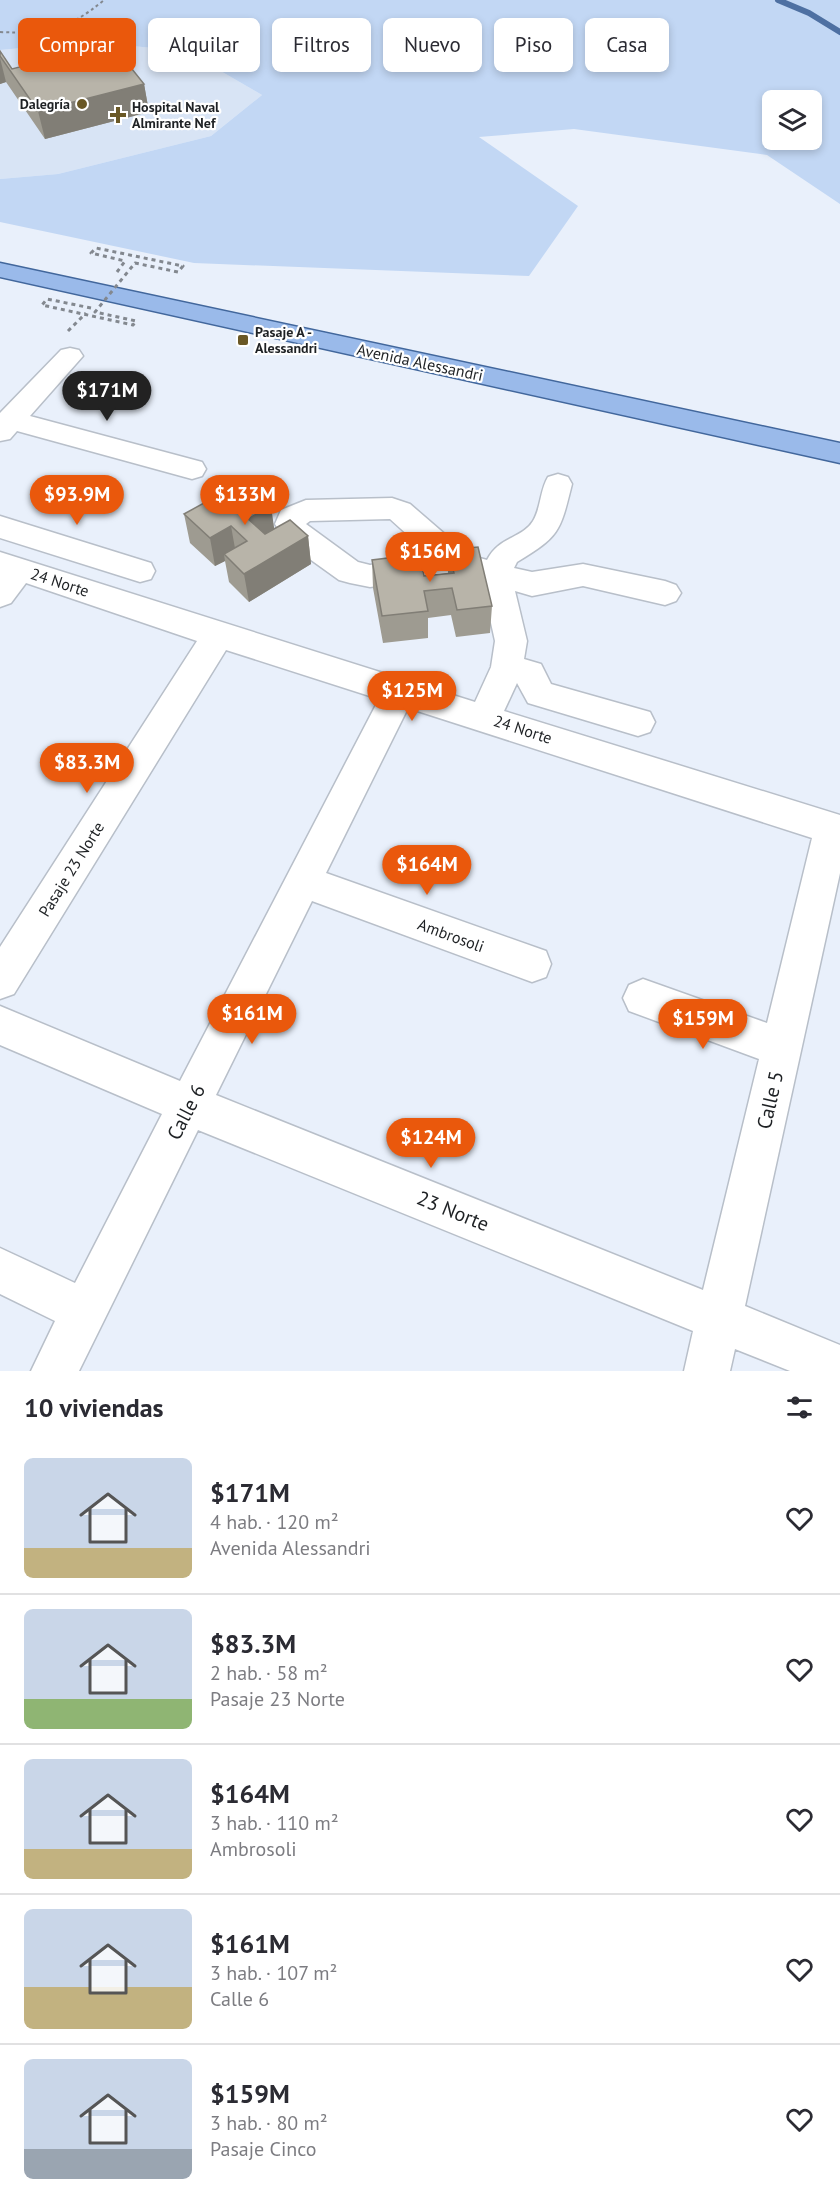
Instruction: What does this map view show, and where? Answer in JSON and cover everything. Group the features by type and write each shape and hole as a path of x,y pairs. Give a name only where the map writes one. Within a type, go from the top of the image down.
{"main road":[{"name":"Avenida Alessandri","path":"0,253 840,431"},
{"name":"Avenida Alessandri","path":"0,270 840,453"}],"street":[{"path":"70,356 5,426 192,469"},
{"path":"484,717 507,667 511,641 496,574 505,555 537,536 547,525 558,484"},
{"path":"459,564 400,511 392,508 306,511 291,518 290,524 297,534 350,572 359,575 370,576 459,564 532,584 583,575 665,593"},
{"path":"0,527 140,571"},
{"path":"0,595 10,566"},
{"name":"24 Norte","path":"10,566 218,635 836,829"},
{"name":"Pasaje 23 Norte","path":"0,981 218,635"},
{"path":"507,667 529,673 540,694 638,722"},
{"name":"Calle 6","path":"54,1371 399,692"},
{"name":"Calle 5","path":"707,1371 782,1048 836,829"},
{"name":"Ambrosoli","path":"303,881 532,964"},
{"path":"643,998 782,1048"},
{"name":"23 Norte","path":"0,1025 189,1105 840,1368"},
{"path":"0,1270 84,1311"}],"path":[{"path":"0,32 34,34 64,29 104,0"},
{"path":"91,308 47,299 42,305 133,325 136,321 95,312 135,263 178,272 183,266 96,248 91,253 125,261"}],"shaded area":[{"path":"0,0 840,0 840,204 767,155 574,129 479,137 578,206 529,276 194,263 0,222 0,179 58,174 211,136 262,95 222,72 260,72 260,18 148,18 148,48 136,46 136,18 18,18 18,48 0,50"},
{"name":"Hospital Naval Almirante Nef","path":"136,46 148,48 148,72 222,72 262,95 211,136 58,174 0,179 0,50 18,48 18,72 136,72"}],"building":[{"path":"0,51 12,69 18,68 18,72 134,72 144,84 38,111 0,56"},
{"path":"244,481 271,506 248,519 265,534 290,520 308,536 244,574 224,554 247,541 231,526 210,538 184,514"},
{"path":"478,547 492,606 457,610 452,588 424,591 428,611 382,616 372,560 420,554 424,576 454,573 448,550"}],"waterway":[{"path":"778,0 809,13 840,32"}],"place":[{"name":"Dalegría","path":"82,104"},
{"name":"Hospital Naval Almirante Nef","path":"118,115"},
{"name":"Pasaje A - Alessandri","path":"243,340"}]}
